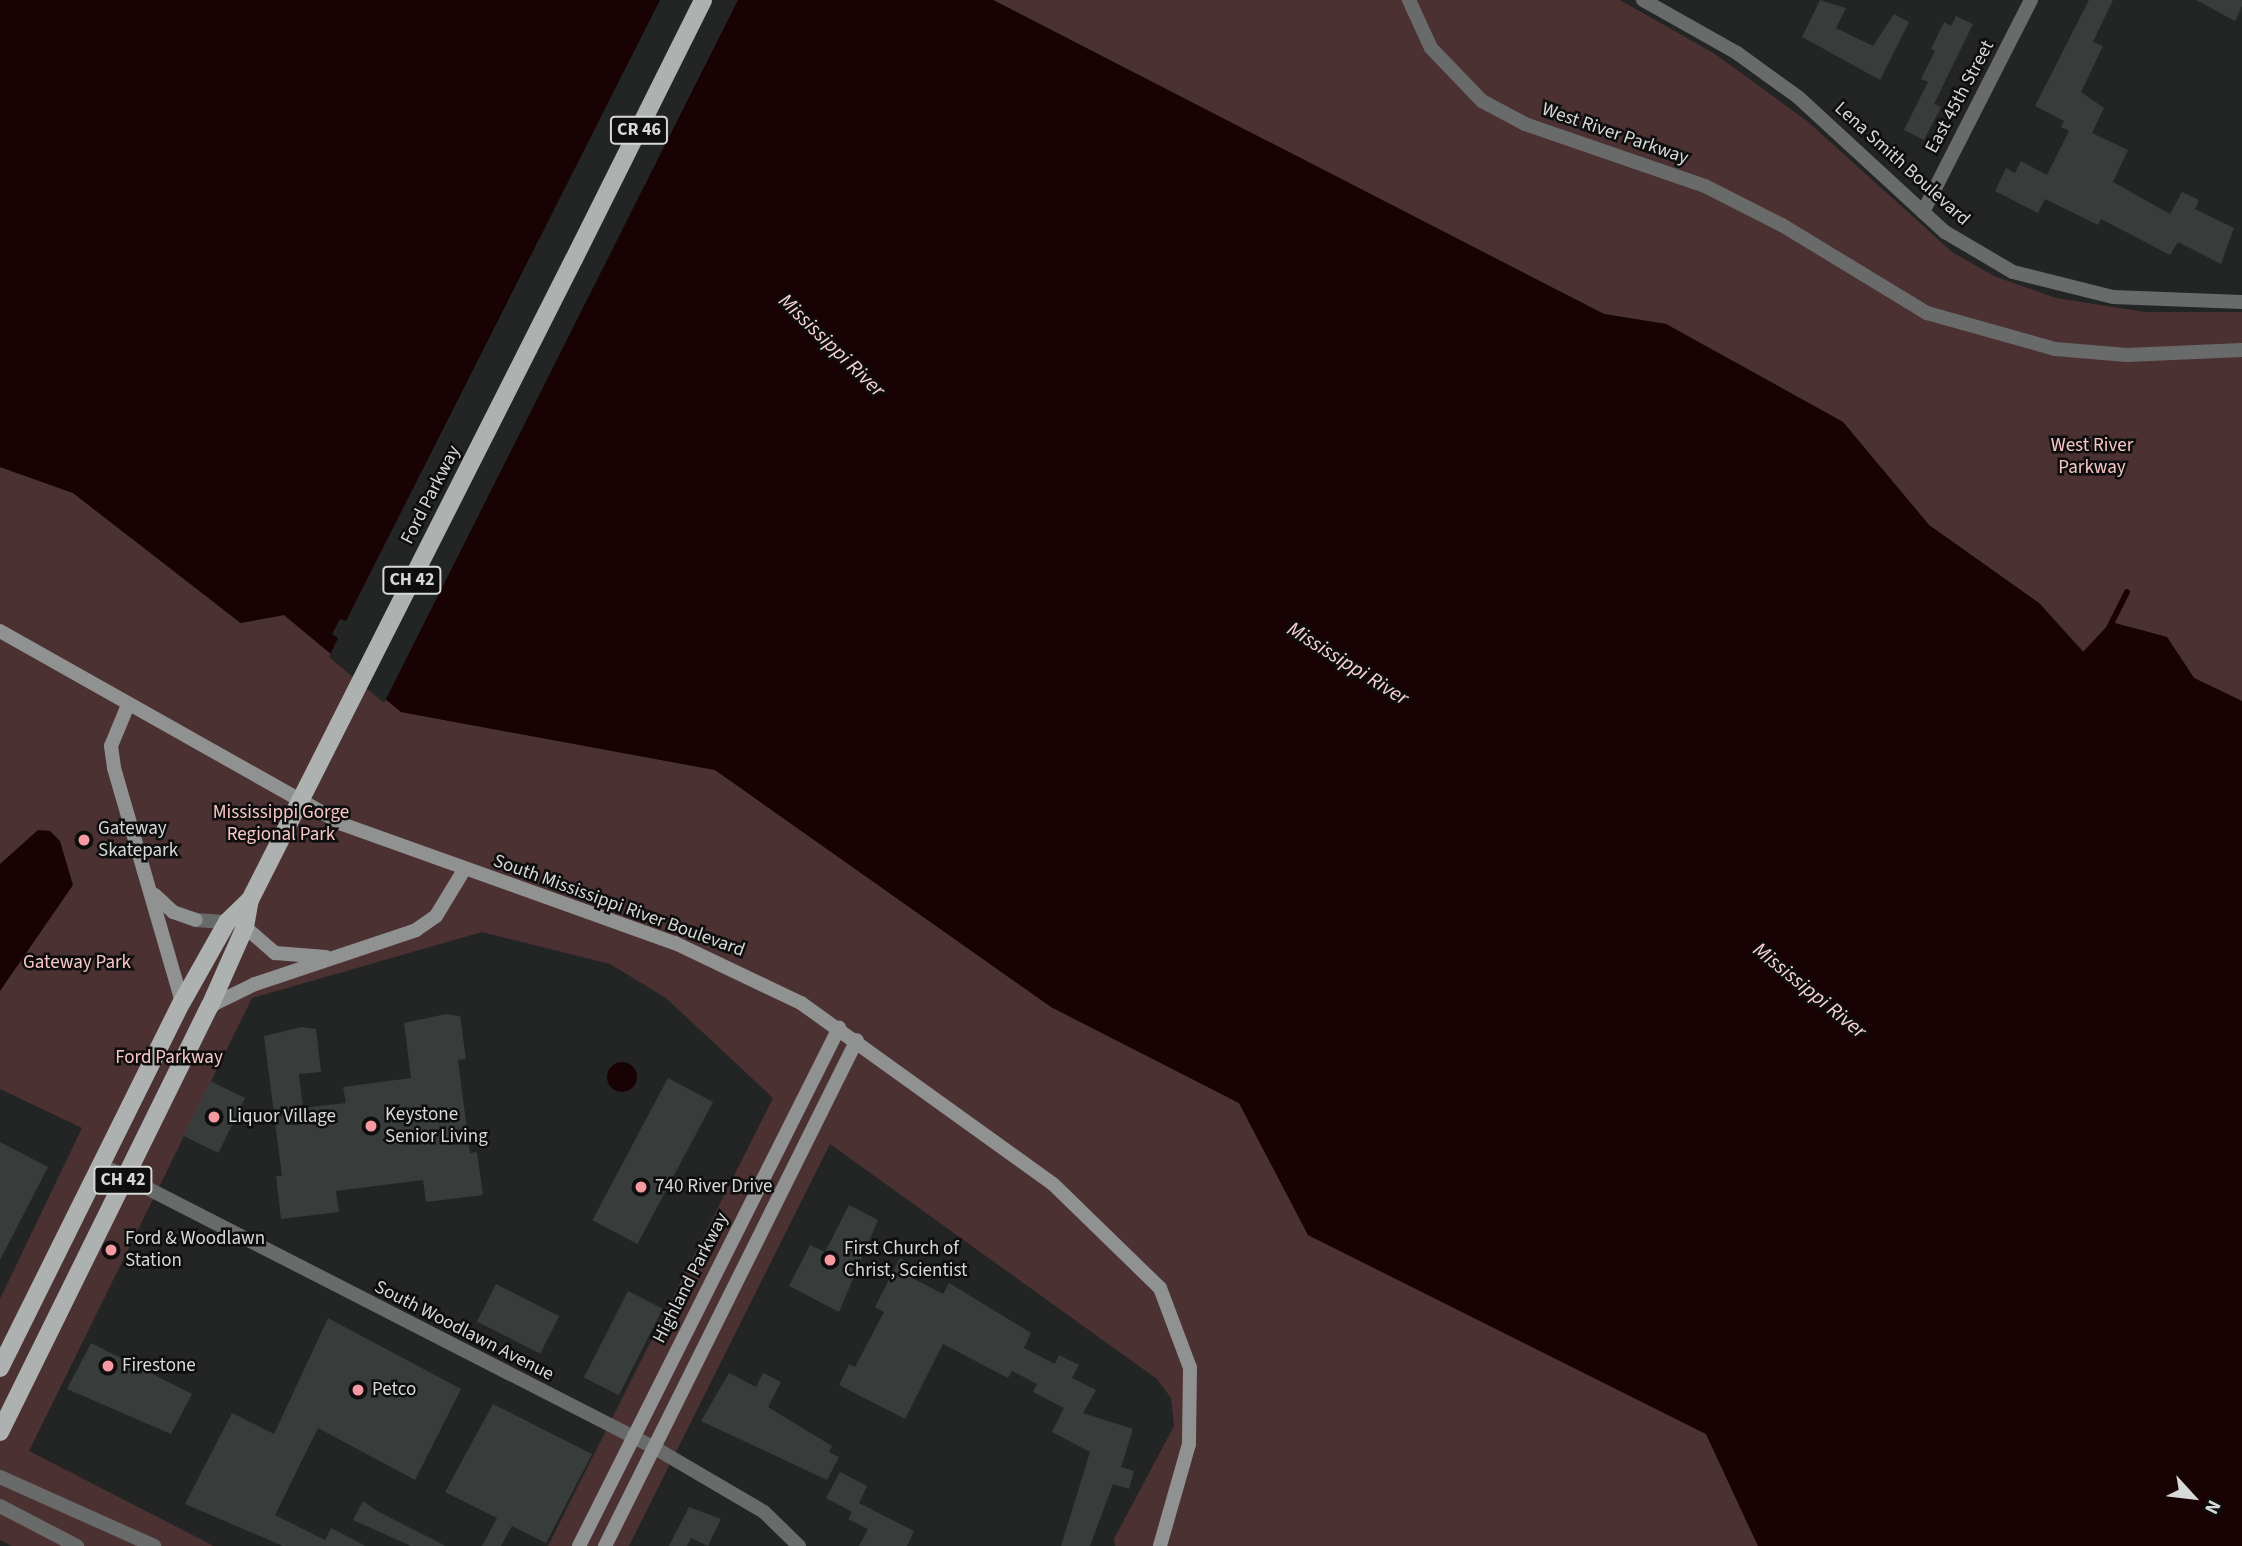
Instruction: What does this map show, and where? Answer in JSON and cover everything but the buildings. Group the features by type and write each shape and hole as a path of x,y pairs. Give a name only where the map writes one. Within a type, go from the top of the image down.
{"main road":[{"name":"CR 46","path":"574,259 703,0"},
{"name":"Ford Parkway","path":"0,1432 210,1006 245,926 250,900 574,259"},
{"name":"Ford Parkway","path":"0,1368 182,1002 227,922 250,900"}],"street":[{"name":"Lena Smith Boulevard","path":"1643,0 1737,53 1798,97 1923,212 1970,249 2012,272 2059,286 2170,303 2242,302"},
{"name":"East 45th Street","path":"1923,212 2031,0"},
{"name":"West River Parkway","path":"1409,2 1431,48 1482,101 1525,124 1705,186 1782,225 1927,313 2055,349 2127,355 2242,349"},
{"name":"South Mississippi River Boulevard","path":"0,631 342,824 732,967 857,1040 1053,1184 1160,1288 1190,1368 1194,1416 1160,1546"},
{"path":"128,705 111,746 114,768 155,895 159,932 182,1002"},
{"path":"210,1006 231,993 416,930 436,916 464,870"},
{"path":"155,895 173,912 195,920 227,922"},
{"path":"245,926 275,953 331,957"},
{"name":"Highland Parkway","path":"579,1546 839,1028"},
{"path":"605,1546 857,1040"},
{"path":"781,1143 803,1148"},
{"name":"South Woodlawn Avenue","path":"102,1165 655,1448 764,1512 799,1546"},
{"path":"718,1267 739,1276"},
{"path":"0,1477 154,1546"},
{"path":"0,1506 77,1546"}],"green space":[{"name":"West River Parkway","path":"993,0 1620,0 1715,54 1807,121 1952,252 1994,276 2056,298 2145,312 2242,312 2242,701 2194,678 2167,637 2111,622 2084,652 2039,603 1929,525 1843,422 1666,324 1604,314"},
{"name":"Mississippi Gorge Regional Park","path":"0,467 73,493 240,623 284,615 401,712 715,770 1051,1007 1239,1103 1308,1235 1706,1434 1758,1546 1115,1546 1114,1539 1174,1426 1171,1398 1157,1379 830,1144 629,1546 548,1546 773,1098 666,998 610,964 482,932 252,998 29,1451 214,1546 12,1546 0,1540 0,1299 82,1128 0,1089"}],"water":[{"name":"Mississippi River","path":"0,0 993,0 1604,314 1666,324 1843,422 1929,525 2039,603 2083,652 2111,622 2167,637 2194,678 2242,701 2242,1546 1758,1546 1706,1434 1308,1235 1239,1103 1051,1007 715,770 401,712 284,615 241,623 73,493 0,467"},
{"path":"38,830 50,831 60,841 73,885 0,991 0,864"},
{"path":"622,1062 632,1067 637,1077 632,1087 622,1092 612,1087 607,1077 612,1067"}],"pier":[{"path":"660,0 738,0 384,703 329,657 338,638 332,634 340,619 346,621"}],"waterway":[{"path":"2109,628 2127,592"}],"place":[{"name":"Gateway Skatepark","path":"84,840"},
{"name":"Liquor Village","path":"214,1117"},
{"name":"Keystone Senior Living","path":"371,1126"},
{"name":"740 River Drive","path":"641,1187"},
{"name":"Ford & Woodlawn Station","path":"111,1250"},
{"name":"First Church of Christ, Scientist","path":"830,1260"},
{"name":"Firestone","path":"108,1366"},
{"name":"Petco","path":"358,1390"}],"park label":[{"name":"Gateway Park","path":"77,963"}]}
